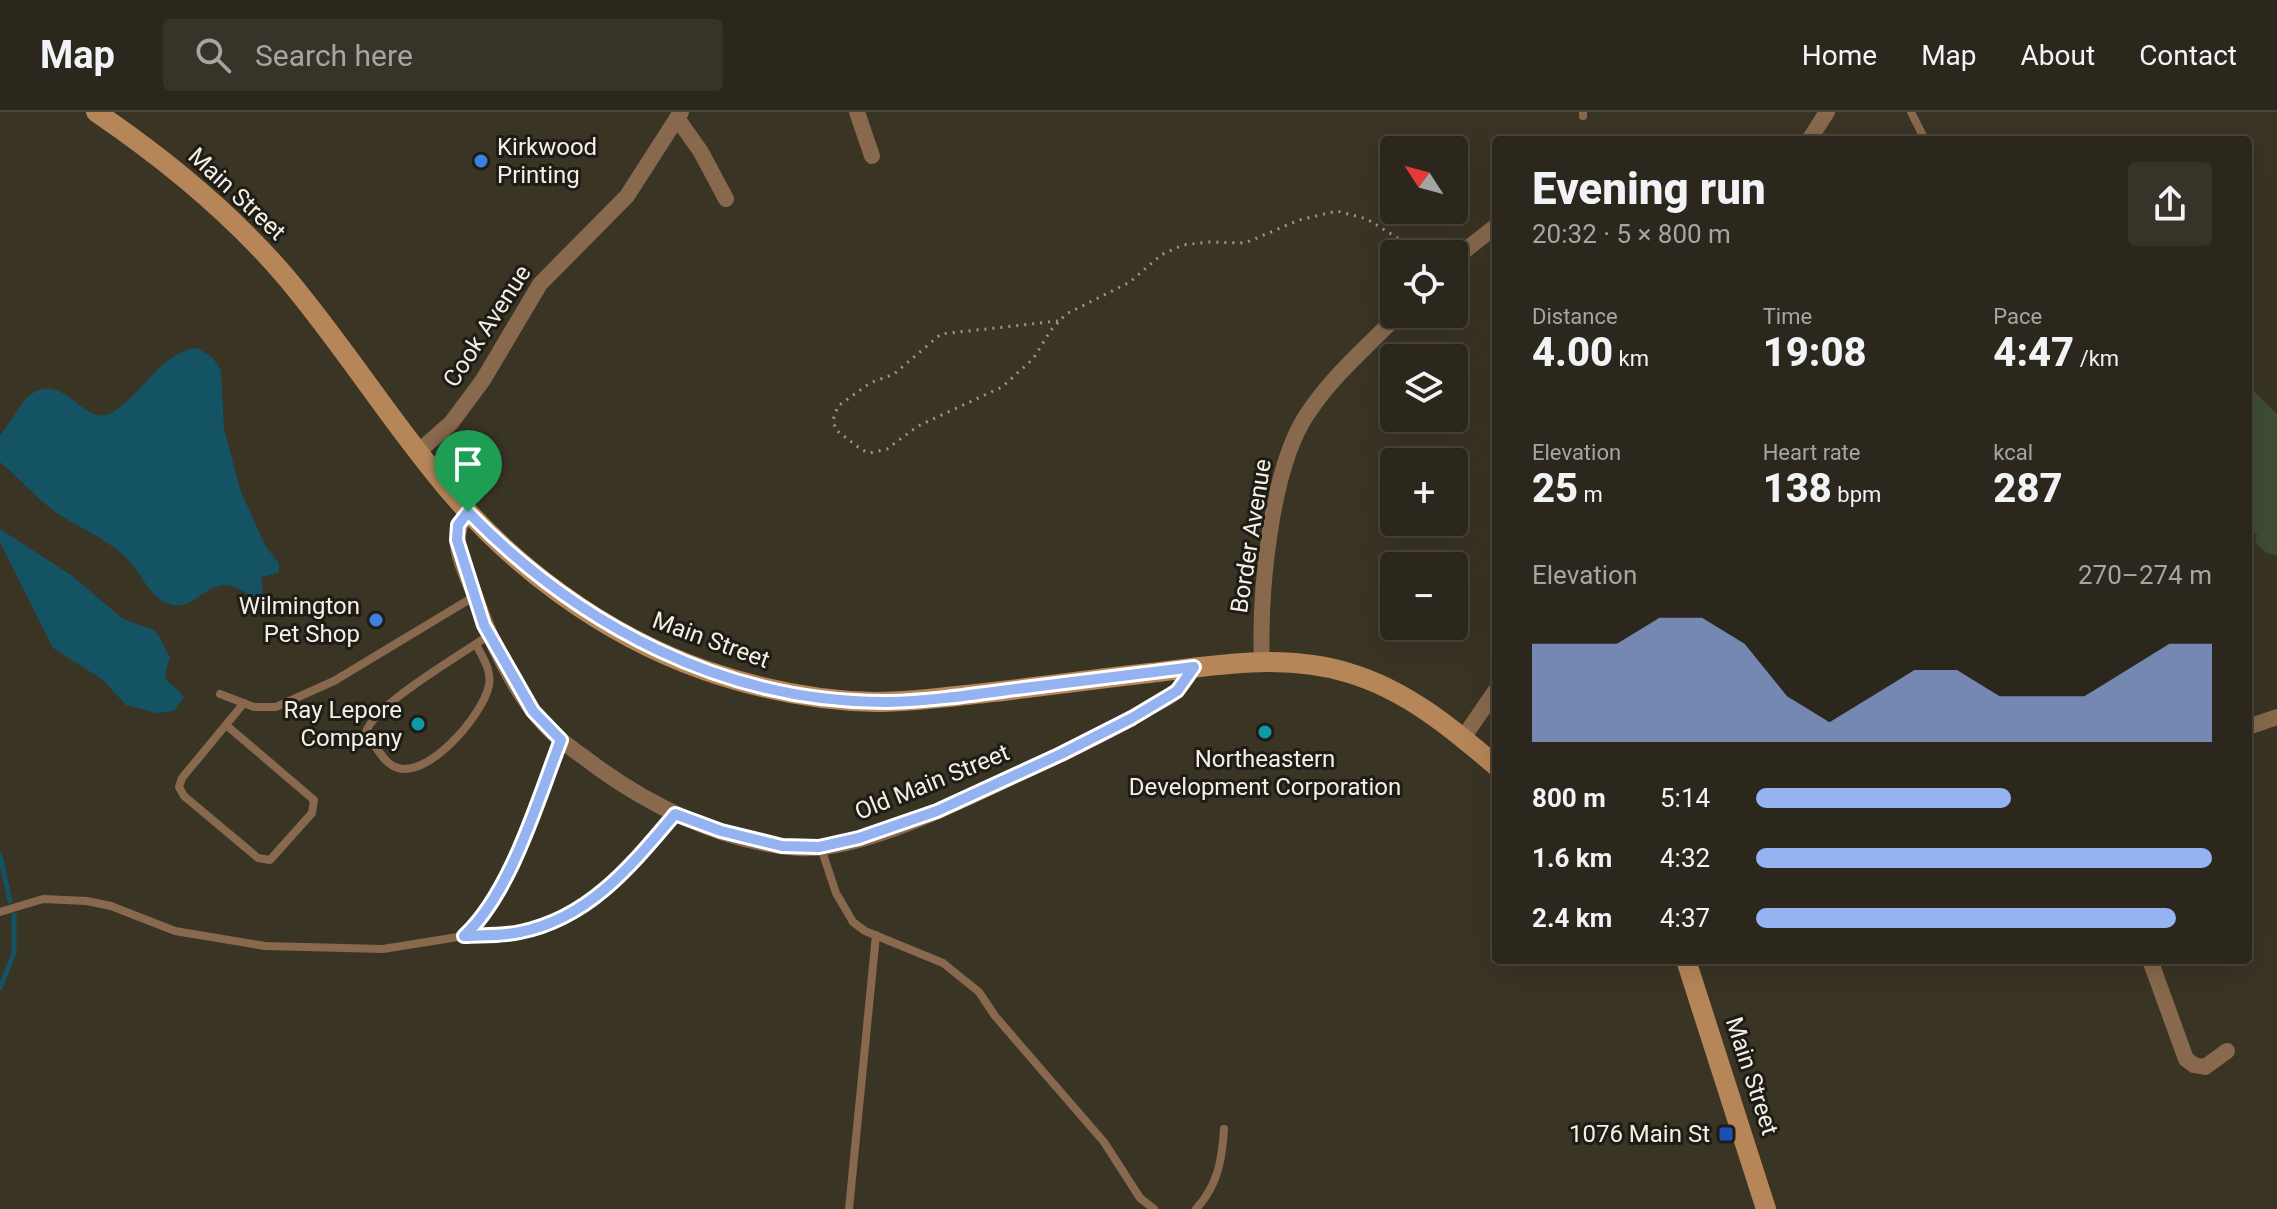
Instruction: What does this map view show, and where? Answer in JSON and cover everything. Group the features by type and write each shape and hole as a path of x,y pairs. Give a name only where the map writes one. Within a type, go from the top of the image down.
{"main road":[{"name":"Main Street","path":"96,112 191,183 273,263 330,333 418,452 490,535 553,588 620,632 667,656 773,690 827,698 891,702 1194,667 1282,661 1312,664 1368,679 1418,705 1492,763"},
{"name":"Main Street","path":"1687,964 1766,1209"}],"street":[{"path":"857,112 872,156"},
{"path":"1812,136 1827,112"},
{"name":"Cook Avenue","path":"418,452 456,417 498,359 534,293 548,274 627,196 679,115"},
{"path":"679,115 726,199"},
{"path":"1468,248 1492,229"},
{"name":"Border Avenue","path":"1262,663 1266,565 1287,454 1307,414 1326,388 1385,328"},
{"name":"Old Main Street","path":"468,512 458,525 456,534 463,566 475,596 483,640 533,711 561,740 607,775 675,814 721,831 782,846 821,847 897,827 1061,754 1132,718 1177,691 1194,667"},
{"path":"1463,738 1492,696"},
{"path":"2252,726 2277,717"},
{"path":"2151,964 2186,1059 2194,1065 2205,1067 2227,1051"}],"lane":[{"path":"1911,112 1923,136"},
{"path":"220,694 264,708 276,707 301,697 382,653 475,596"},
{"path":"483,640 490,672 489,685 484,702 466,727 452,742 417,767 404,770 390,765 366,732 369,723 399,697 483,640"},
{"path":"226,725 314,800 312,813 270,860 258,858 180,791 182,778 244,703"},
{"path":"464,936 475,926 494,897 519,848 561,740"},
{"path":"0,912 43,899 87,901 111,906 149,923 187,934 265,946 383,949 464,936 516,933 564,917 618,879 675,814"},
{"path":"821,847 836,893 853,922 943,963 979,992 995,1016 1104,1142 1140,1198 1154,1209"},
{"path":"849,1209 876,935"},
{"path":"1196,1209 1217,1179 1224,1129"}],"path":[{"path":"1058,321 941,334 894,374 870,383 838,406 833,420 836,430 870,453 887,449 918,426 1002,387 1033,359 1058,321 1082,304 1130,282 1172,249 1200,242 1245,243 1326,212 1343,212 1361,217 1400,240"}],"green space":[{"path":"2252,390 2277,414 2277,555 2267,553 2255,543 2257,534 2252,532"}],"water":[{"path":"197,348 212,357 221,370 224,429 241,492 265,545 279,564 279,573 261,577 264,600 225,585 210,589 185,604 163,601 152,592 123,554 50,508 0,462 0,435 22,403 41,389 63,393 91,413 111,413 173,357"},
{"path":"0,529 71,575 123,619 154,630 170,658 166,678 184,697 174,711 156,713 126,705 103,680 53,648 0,542"}],"waterway":[{"path":"0,855 10,901"},
{"path":"0,988 14,953 14,915"}],"place":[{"name":"Kirkwood Printing","path":"481,161"},
{"name":"Wilmington Pet Shop","path":"376,620"},
{"name":"Ray Lepore Company","path":"418,724"},
{"name":"Northeastern Development Corporation","path":"1265,732"},
{"name":"1076 Main St","path":"1726,1134"}],"route":[{"path":"468,512 490,535 553,588 620,632 698,668 773,690 827,698 891,702 1194,667 1177,691 1132,718 1061,754 897,827 833,845 803,848 721,831 675,814 609,887 564,917 539,928 516,933 464,936 484,915 519,848 561,740 533,711 484,625 463,566 456,534 458,525 468,512"}]}
